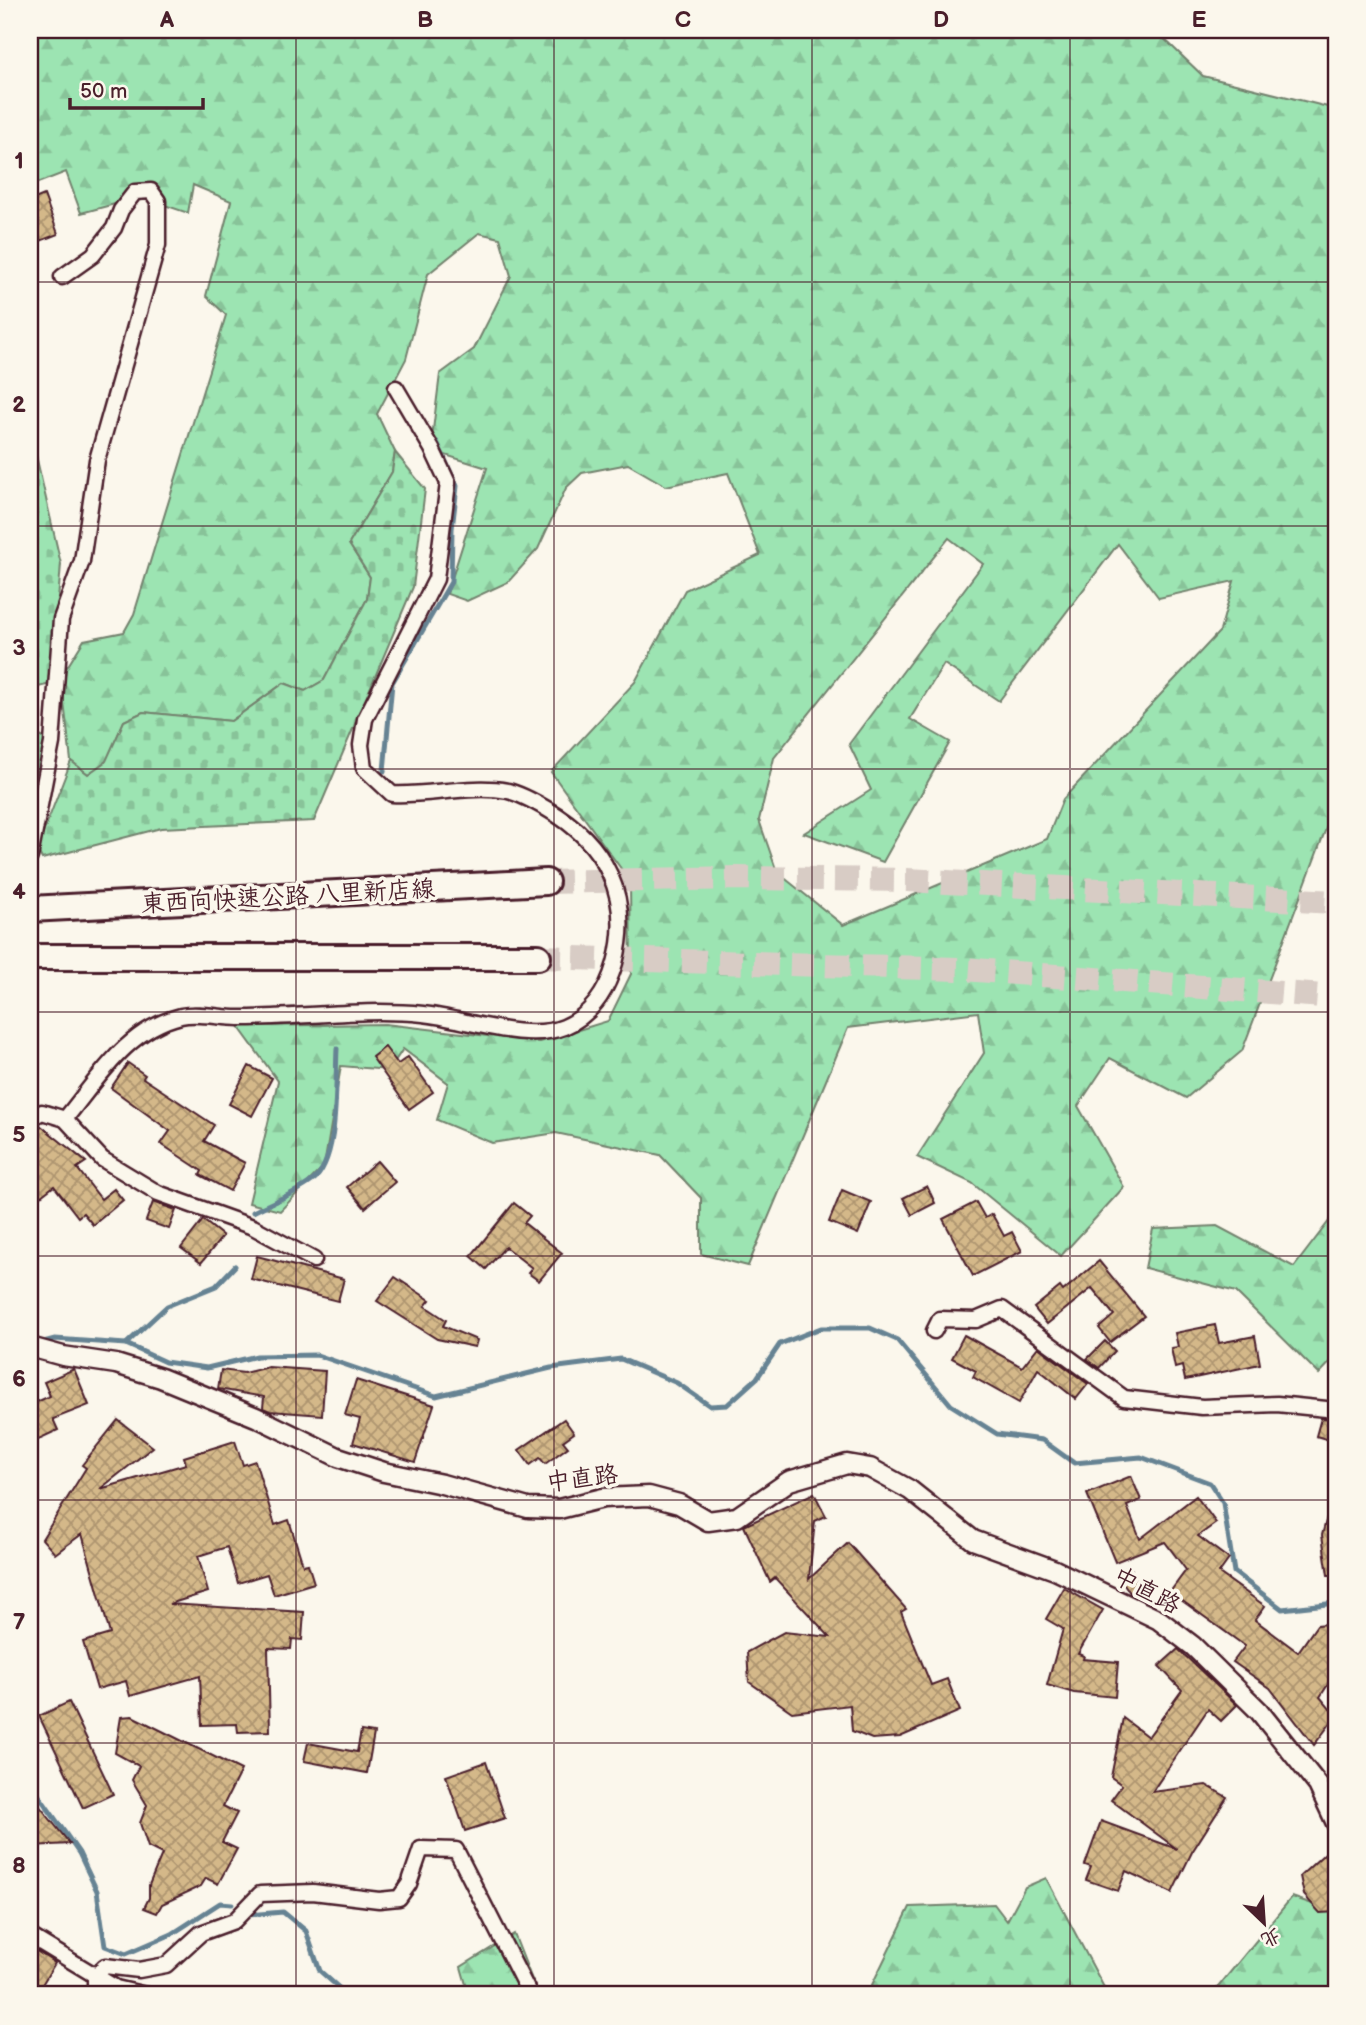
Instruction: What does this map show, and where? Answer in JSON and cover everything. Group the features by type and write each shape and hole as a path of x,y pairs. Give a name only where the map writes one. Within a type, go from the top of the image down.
{"highway":[{"name":"東西向快速公路 八里新店線","path":"30,909 546,882"},
{"path":"30,957 538,957"}],"street":[{"path":"30,857 52,743 61,619 82,561 97,460 158,245 158,201 151,191 135,192 121,209 114,228 93,255 62,277"},
{"path":"65,1119 131,1039 181,1016 238,1018 360,1013 423,1014 498,1029 538,1031 563,1028 581,1017 592,1008 605,990 623,929 616,889 606,867 572,823 533,801 508,791 392,794 364,768 362,745 365,719 436,579 448,483 432,449 396,388"},
{"path":"30,1119 42,1112 65,1119 102,1158 158,1193 253,1227 314,1260"},
{"path":"934,1331 940,1319 976,1320 1002,1309 1124,1398 1202,1407 1277,1404 1336,1410"},
{"name":"中直路","path":"37,1349 116,1364 161,1378 256,1417 338,1457 384,1472 442,1484 528,1508 559,1509 603,1498 649,1496 679,1504 708,1521 737,1517 789,1481 846,1464 870,1468 910,1490 973,1540 1055,1570 1159,1620 1193,1646 1259,1711 1318,1786 1336,1823"},
{"path":"94,1995 94,1976 105,1966 139,1970 166,1965 201,1933 234,1921 260,1894 313,1892 379,1900 399,1898 409,1884 421,1850 456,1850 530,1995"},
{"path":"30,1936 116,1988 146,1995"}],"green space":[{"path":"30,30 1150,30 1157,32 1203,76 1336,109 1336,802 1242,1051 1186,1098 1110,1058 1078,1106 1124,1187 1061,1256 972,1183 917,1157 984,1053 978,1012 848,1028 748,1266 701,1254 701,1198 660,1155 556,1133 492,1143 437,1120 448,1083 403,1049 389,1070 341,1066 324,1166 280,1211 249,1203 278,1081 238,1026 385,1024 539,1042 608,1021 631,974 630,881 551,772 635,682 685,590 760,555 728,473 666,486 628,464 582,473 566,488 538,549 508,582 467,601 447,594 487,468 445,455 432,438 440,374 474,349 511,276 500,238 479,233 428,274 406,359 377,414 395,452 392,472 349,544 370,577 367,599 324,680 305,691 284,683 231,721 143,712 124,721 107,761 88,774 71,761 61,677 84,640 124,632 134,614 226,315 206,296 231,201 193,185 188,213 141,197 81,213 66,172 30,186","holes":["949,538 983,564 849,744 871,790 804,833 883,862 950,742 910,719 944,664 999,701 1118,544 1159,598 1234,581 1220,631 1063,799 1047,839 843,925 777,872 759,820 774,758"]},
{"path":"35,451 61,564 51,684 30,689 30,453"},
{"path":"395,452 425,489 413,587 314,821 161,828 42,859 37,849 71,761 88,774 106,761 124,721 143,712 231,721 284,683 305,691 324,680 367,599 370,577 349,544 392,472"},
{"path":"30,731 46,739 30,833"},
{"path":"1336,1212 1336,1356 1319,1374 1236,1292 1145,1268 1153,1229 1217,1226 1294,1267"},
{"path":"1046,1878 1108,1995 867,1995 910,1907 994,1904 1007,1921 1025,1887"},
{"path":"1292,1897 1336,1912 1336,1982 1333,1995 1215,1995 1214,1992"},
{"path":"514,1934 538,1995 469,1995 461,1967"}],"building":[{"path":"44,195 58,234 30,245 30,201"},
{"path":"385,1047 398,1064 408,1057 433,1092 409,1109 372,1057"},
{"path":"128,1063 145,1075 143,1078 214,1125 204,1141 245,1163 230,1191 200,1175 202,1171 161,1144 170,1131 111,1088"},
{"path":"249,1066 272,1078 252,1116 229,1104"},
{"path":"40,1125 86,1162 77,1168 101,1199 114,1189 123,1200 93,1225 83,1213 78,1217 54,1186 36,1200 30,1194 30,1129"},
{"path":"377,1161 395,1182 365,1208 347,1187"},
{"path":"927,1186 935,1203 912,1215 903,1198"},
{"path":"842,1190 871,1202 858,1234 829,1222"},
{"path":"153,1202 176,1210 169,1229 146,1221"},
{"path":"976,1202 985,1218 992,1214 1004,1236 1012,1232 1022,1251 973,1276 943,1219"},
{"path":"514,1203 530,1216 524,1223 562,1253 539,1281 528,1273 532,1268 505,1247 486,1269 471,1256"},
{"path":"203,1220 223,1236 201,1263 181,1248"},
{"path":"257,1256 344,1279 338,1301 251,1279"},
{"path":"1099,1261 1144,1316 1110,1342 1099,1328 1114,1315 1092,1288 1047,1324 1034,1308 1060,1287 1063,1291"},
{"path":"395,1277 430,1300 425,1306 446,1320 443,1326 477,1340 475,1347 437,1339 377,1301"},
{"path":"1215,1325 1219,1343 1255,1336 1260,1364 1185,1380 1182,1366 1175,1368 1171,1348 1178,1347 1175,1333"},
{"path":"964,1335 1022,1367 1038,1347 1088,1384 1076,1399 1038,1369 1019,1403 973,1377 976,1371 952,1358"},
{"path":"1105,1341 1115,1351 1099,1368 1087,1359"},
{"path":"268,1367 325,1371 322,1415 270,1411 263,1408 264,1397 218,1389 221,1370 244,1373"},
{"path":"74,1369 89,1405 53,1419 58,1430 30,1443 30,1405 50,1396 44,1382"},
{"path":"356,1380 434,1405 415,1462 353,1443 360,1419 345,1415"},
{"path":"1321,1418 1336,1419 1336,1442 1316,1436"},
{"path":"564,1419 574,1433 563,1441 568,1447 545,1464 540,1458 530,1465 519,1450"},
{"path":"118,1420 153,1447 100,1489 186,1464 184,1457 235,1441 243,1465 255,1461 275,1525 289,1520 303,1565 308,1564 314,1583 274,1595 267,1574 238,1583 227,1547 198,1556 208,1592 169,1604 304,1612 302,1640 292,1639 291,1649 268,1648 270,1731 238,1732 237,1724 202,1725 200,1676 130,1696 126,1681 97,1689 83,1642 110,1634 82,1534 55,1554 42,1539 86,1468 82,1465"},
{"path":"1131,1476 1141,1500 1127,1506 1140,1539 1196,1496 1216,1523 1198,1536 1229,1559 1219,1573 1265,1606 1255,1620 1298,1652 1317,1625 1336,1623 1336,1672 1320,1697 1336,1716 1314,1745 1270,1688 1233,1662 1245,1646 1170,1592 1186,1570 1165,1542 1115,1562 1087,1494"},
{"path":"814,1493 826,1516 815,1521 809,1579 848,1543 906,1609 901,1612 931,1685 947,1679 960,1711 900,1737 872,1739 852,1731 850,1705 792,1712 749,1682 747,1652 784,1632 830,1637 775,1578 770,1582 744,1526"},
{"path":"1332,1499 1336,1499 1336,1575 1328,1575 1322,1535"},
{"path":"1130,1566 1140,1589 1130,1593 1119,1576 1119,1571"},
{"path":"1064,1588 1103,1610 1078,1654 1084,1656 1083,1659 1118,1662 1115,1697 1074,1693 1047,1685 1063,1629 1046,1619"},
{"path":"1178,1649 1237,1705 1221,1721 1208,1709 1152,1792 1206,1785 1227,1797 1192,1852 1172,1893 1126,1871 1118,1891 1086,1880 1091,1867 1085,1865 1101,1821 1177,1849 1111,1800 1122,1785 1111,1777 1123,1718 1148,1737 1182,1690 1159,1666"},
{"path":"69,1702 113,1794 83,1808 39,1716"},
{"path":"132,1716 241,1770 223,1806 237,1813 222,1842 237,1849 218,1884 206,1878 201,1886 162,1904 157,1913 144,1908 149,1898 149,1885 162,1854 148,1847 140,1823 147,1805 132,1780 139,1766 115,1753 121,1717"},
{"path":"361,1731 374,1733 367,1773 304,1761 308,1743 357,1752"},
{"path":"486,1762 505,1818 465,1831 446,1776"},
{"path":"30,1794 70,1844 30,1846"},
{"path":"1336,1843 1336,1912 1320,1913 1304,1895 1300,1876"},
{"path":"30,1947 55,1963 40,1988 30,1982"}],"waterway":[{"path":"384,771 392,683 451,582 452,529 457,486 437,442"},
{"path":"253,1212 305,1186 321,1171 332,1139 337,1049"},
{"path":"126,1344 167,1306 216,1286 235,1266"},
{"path":"40,1343 55,1339 126,1344 165,1362 207,1368 257,1356 317,1355 436,1396 551,1368 621,1359 677,1383 710,1406 727,1405 757,1378 780,1344 821,1328 870,1328 897,1340 951,1405 997,1434 1042,1440 1074,1463 1141,1457 1210,1483 1223,1503 1234,1572 1282,1609 1336,1603"},
{"path":"30,1783 79,1853 97,1891 105,1946 126,1954 172,1934 220,1903 232,1904"},
{"path":"248,1915 283,1912 306,1931 320,1971 347,1995"}],"tunnel":[{"path":"546,882 738,878 907,880 1336,902"},
{"path":"538,957 962,969 1336,997"}]}
